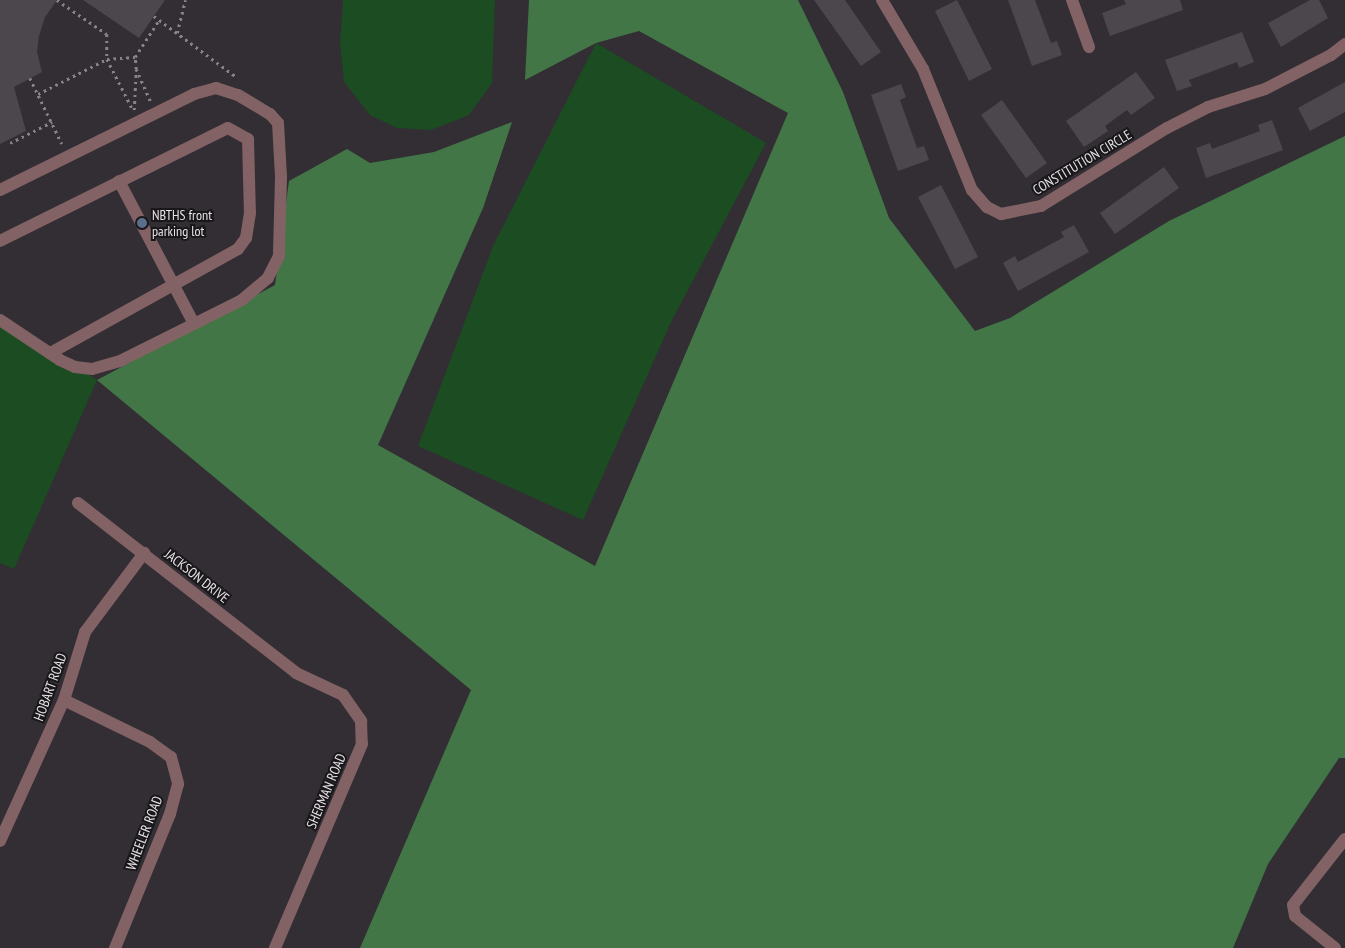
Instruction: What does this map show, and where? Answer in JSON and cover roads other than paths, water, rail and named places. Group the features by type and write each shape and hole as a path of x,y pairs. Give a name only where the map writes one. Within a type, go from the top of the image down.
{"street":[{"name":"CONSTITUTION CIRCLE","path":"882,0 923,69 972,190 986,207 1001,214 1041,206 1168,128 1208,107 1265,89 1331,55 1345,44"},
{"path":"1072,0 1089,47"},
{"path":"0,190 194,94 216,88 245,98 270,114 278,123 280,140 279,256 268,278 242,300 120,361 92,369 75,367 55,357 0,320"},
{"path":"0,241 228,128 248,139 250,214 246,238 225,259 174,286 55,357"},
{"path":"119,182 194,324"},
{"name":"JACKSON DRIVE","path":"78,503 296,674"},
{"name":"HOBART ROAD","path":"0,841 64,700 84,632 144,553"},
{"name":"SHERMAN ROAD","path":"275,948 362,744 361,721 343,695 296,674"},
{"name":"WHEELER ROAD","path":"64,700 150,742 171,757 178,784 170,814 115,948"},
{"path":"1335,948 1296,916 1292,905 1345,840"},
{"path":"1342,948 1345,944"}],"place":[{"name":"NBTHS front parking lot","path":"142,223"}]}
